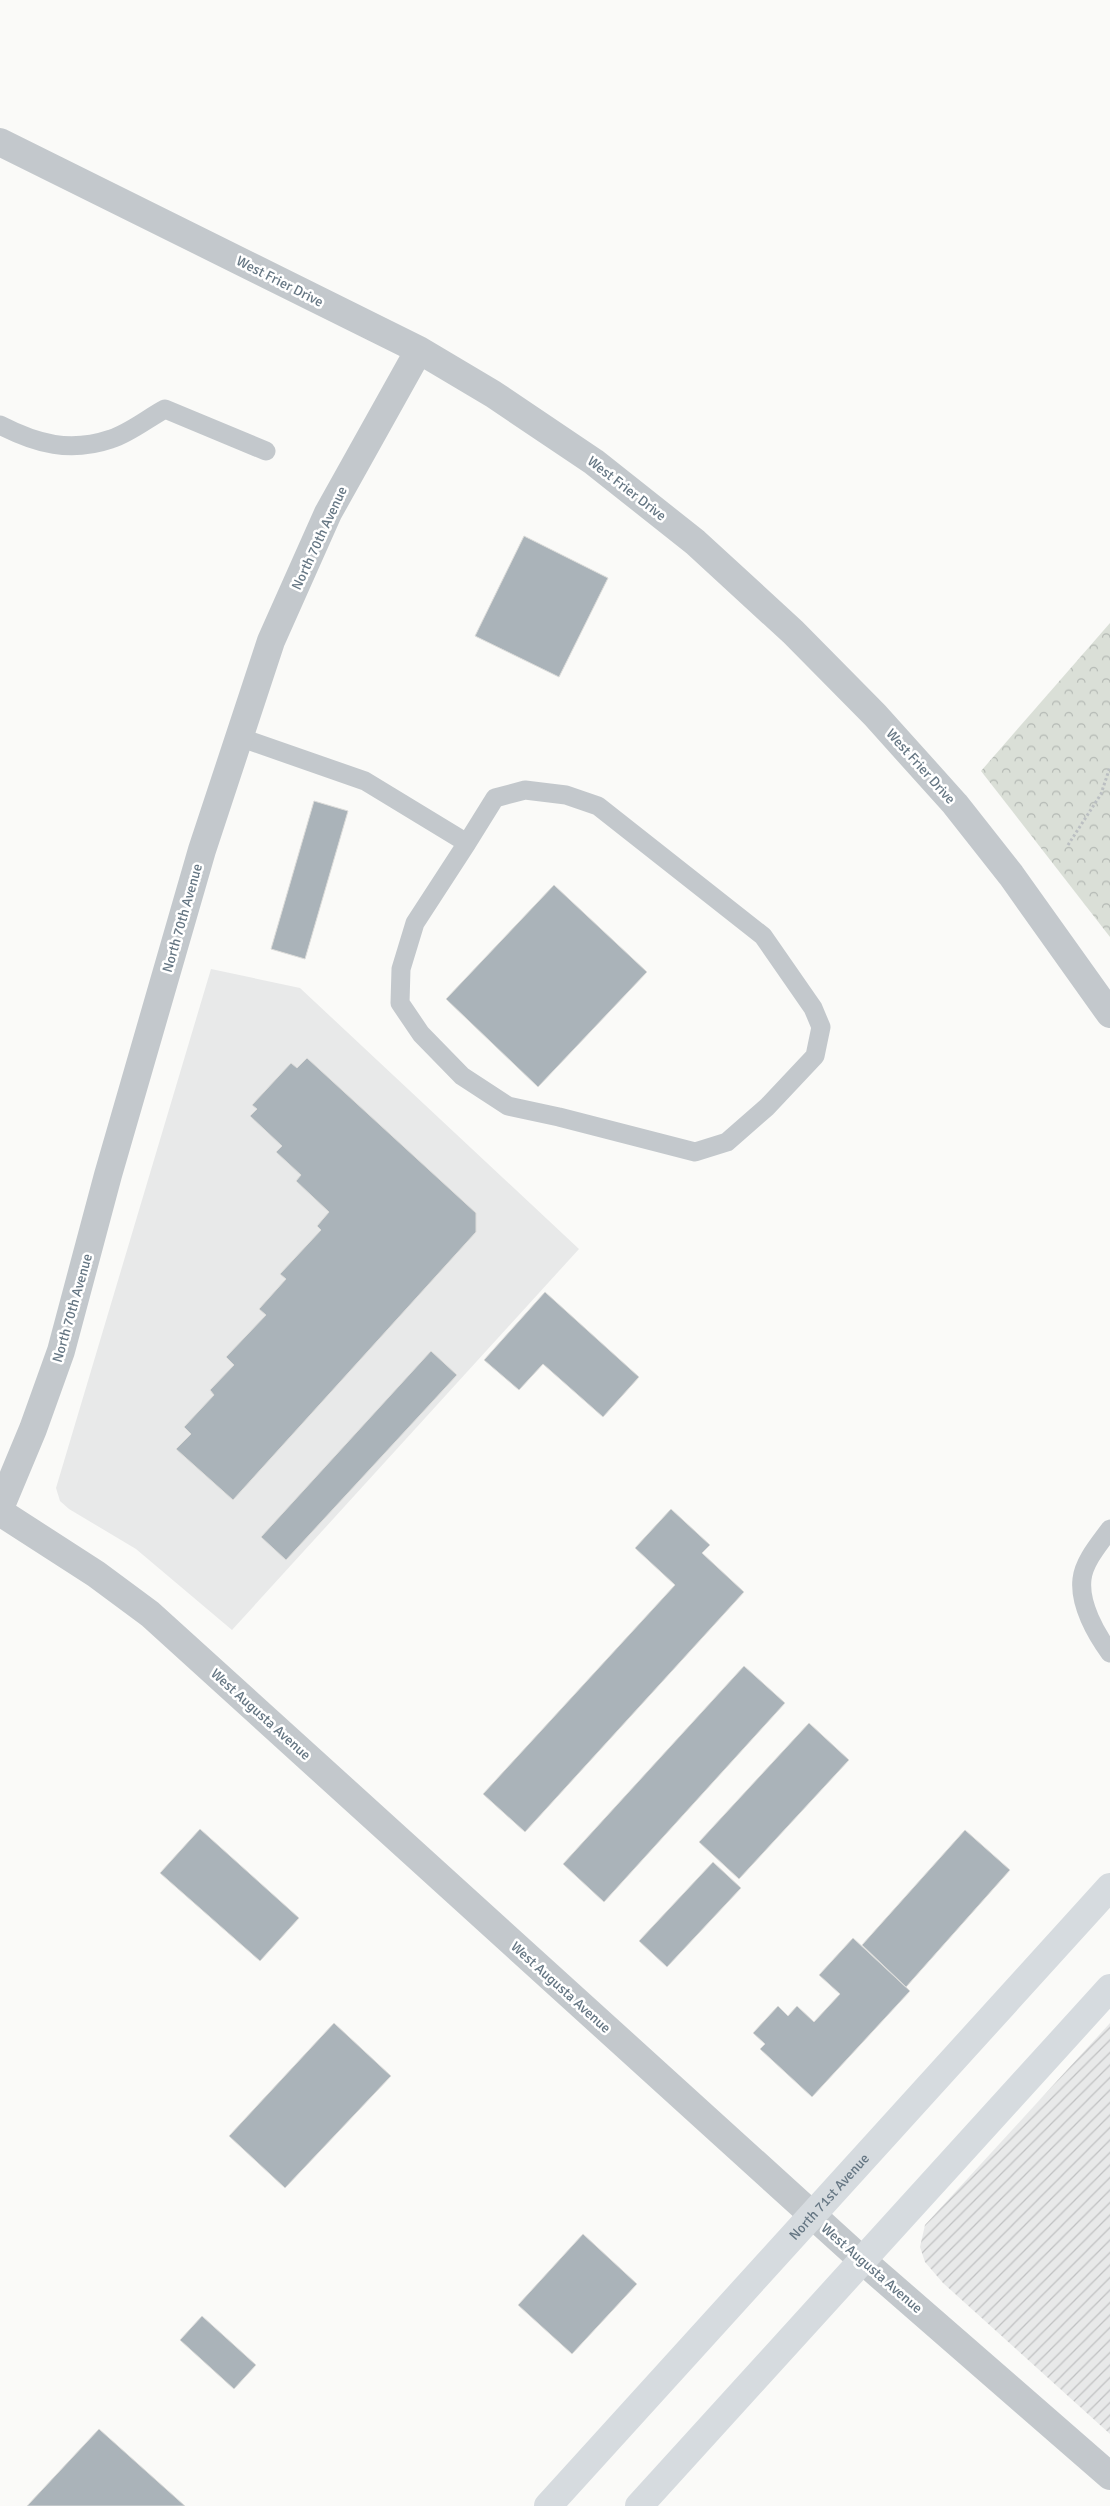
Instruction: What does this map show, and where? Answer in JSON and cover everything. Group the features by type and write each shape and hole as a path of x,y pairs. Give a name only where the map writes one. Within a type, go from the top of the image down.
{"street":[{"name":"West Frier Drive","path":"0,142 419,350 493,394 594,462 695,542 793,632 875,715 955,804 1011,875 1110,1014"},
{"name":"North 70th Avenue","path":"0,1508 33,1429 61,1351 108,1174 159,996 239,737 271,641 328,513 419,350"},
{"name":"West Augusta Avenue","path":"0,1512 96,1574 150,1614 862,2260 1110,2476"},
{"name":"North 71st Avenue","path":"548,2506 1110,1887"},
{"path":"639,2506 1110,1988"}],"lane":[{"path":"0,425 28,439 78,448 113,439 165,409 266,450"},
{"path":"239,737 365,781 467,843"},
{"path":"525,790 566,796 598,806 763,936 813,1008 821,1027 815,1056 767,1108 727,1142 695,1152 559,1117 508,1106 462,1076 420,1034 400,1003 401,969 415,923 467,843 495,798 525,790"},
{"path":"1110,1529 1090,1559 1082,1579 1086,1606 1095,1633 1110,1653"}],"path":[{"path":"1068,845 1101,794 1110,767"}],"shaded area":[{"path":"211,969 300,988 579,1249 232,1630 136,1549 69,1509 60,1501 56,1488"},
{"path":"1110,2023 1110,2434 943,2283 925,2262 920,2247 925,2225"}],"green space":[{"path":"1110,623 1110,937 981,771"}],"building":[{"path":"524,536 608,578 559,677 475,636"},
{"path":"314,801 348,811 305,959 271,949"},
{"path":"554,885 647,972 538,1087 446,999"},
{"path":"307,1058 476,1213 476,1232 233,1500 176,1449 191,1434 184,1427 214,1395 210,1390 234,1365 226,1357 266,1315 259,1309 286,1279 280,1274 321,1230 317,1226 329,1212 296,1181 301,1175 276,1152 282,1146 250,1116 257,1109 252,1105 291,1063 297,1068"},
{"path":"545,1292 639,1377 603,1417 543,1364 519,1390 484,1360"},
{"path":"431,1351 457,1375 286,1560 261,1537"},
{"path":"671,1509 710,1545 702,1553 744,1592 525,1832 483,1794 675,1585 635,1548"},
{"path":"744,1666 785,1703 604,1902 563,1864"},
{"path":"809,1723 849,1760 739,1879 699,1842"},
{"path":"200,1829 299,1918 260,1961 160,1873"},
{"path":"965,1830 1010,1870 906,1987 862,1945"},
{"path":"713,1862 741,1888 667,1967 639,1941"},
{"path":"853,1938 910,1991 812,2097 760,2049 765,2044 753,2033 778,2006 788,2016 797,2006 814,2022 840,1994 819,1975"},
{"path":"334,2023 391,2076 285,2188 229,2136"},
{"path":"583,2234 637,2284 572,2354 518,2305"},
{"path":"202,2316 256,2365 234,2389 180,2340"},
{"path":"99,2429 185,2506 27,2506"}]}
